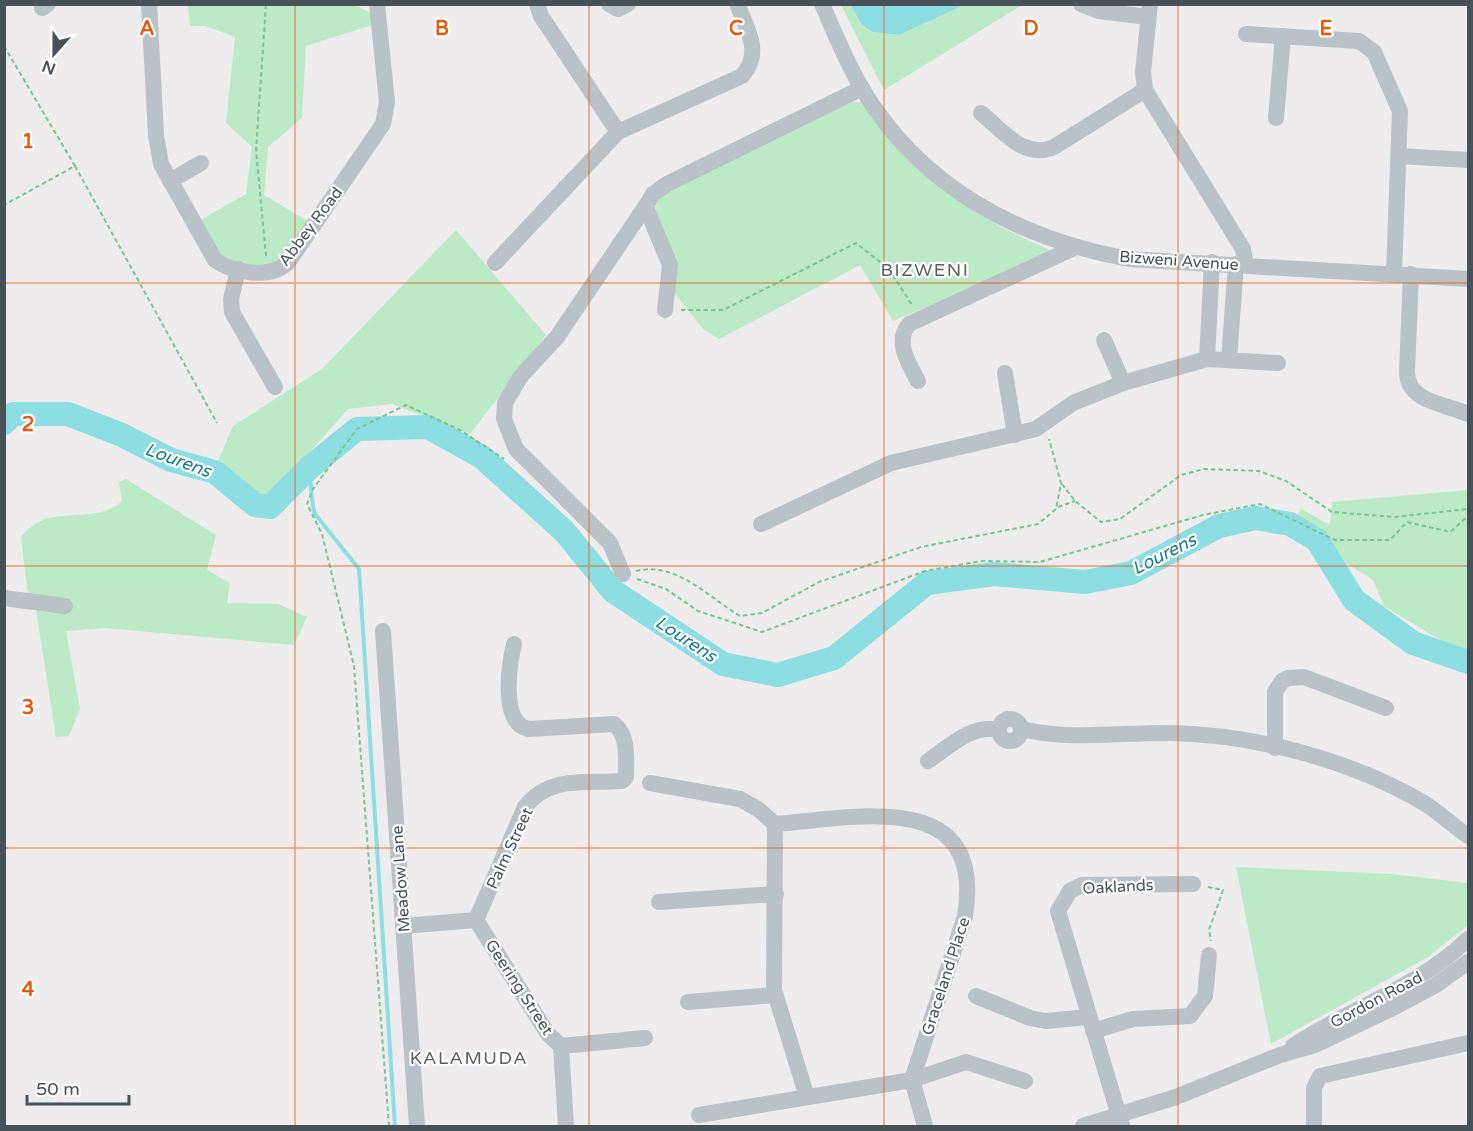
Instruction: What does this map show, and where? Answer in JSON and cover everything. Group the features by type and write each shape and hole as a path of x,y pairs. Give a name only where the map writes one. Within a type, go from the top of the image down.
{"street":[{"name":"Abbey Road","path":"149,4 156,135 161,164 215,260 238,269 267,272 281,269 288,261 383,124 387,102 377,4"},
{"path":"537,4 541,16 618,132"},
{"path":"609,4 618,9 628,4"},
{"path":"495,263 618,132 742,76 752,60 753,46 737,4"},
{"name":"Bizweni Avenue","path":"822,4 862,88 902,141 950,186 1015,225 1074,248 1129,259 1212,262 1468,279"},
{"path":"1081,4 1100,11 1149,11 1143,72 1145,90 1243,249 1229,360"},
{"path":"1246,34 1359,41 1370,47 1399,105 1396,238 1403,274 1409,387 1417,395 1468,414"},
{"path":"1276,118 1282,36"},
{"path":"623,574 610,543 516,449 504,419 505,404 521,376 557,337 653,194 667,184 862,88"},
{"path":"981,113 1022,147 1040,152 1054,147 1145,90"},
{"path":"1399,156 1468,160"},
{"path":"170,181 201,163"},
{"path":"646,204 650,222 670,265 665,310"},
{"path":"918,381 905,354 903,337 909,324 1021,270 1074,248"},
{"path":"1208,359 1212,262"},
{"path":"238,269 231,299 232,312 275,387"},
{"path":"1104,340 1123,383"},
{"path":"761,524 891,463 1015,435 1045,425 1073,403 1123,383 1208,359 1278,363"},
{"path":"1005,374 1015,435"},
{"path":"4,598 65,606"},
{"name":"Meadow Lane","path":"383,632 417,1126"},
{"name":"Palm Street","path":"476,920 525,807 532,797 540,791 558,785 625,780 624,738 622,730 614,724 530,729 517,723 513,716 509,681 514,644"},
{"path":"1275,748 1275,692 1278,685 1288,678 1304,677 1386,708"},
{"path":"928,761 973,731 985,728 999,730 1003,738 1012,741 1020,735 1022,729 1054,734 1200,735 1275,748 1338,766 1406,793 1426,804 1463,832 1468,843"},
{"path":"650,783 680,786 740,799 758,809 775,824 775,995 807,1097"},
{"name":"Graceland Place","path":"775,824 897,815 923,822 940,831 951,840 958,851 969,882 965,916 912,1080"},
{"name":"Oaklands","path":"1121,1121 1058,911 1065,896 1082,885 1193,884"},
{"path":"659,903 776,894"},
{"path":"403,926 476,920"},
{"name":"Geering Street","path":"476,920 548,1034 561,1046 566,1126"},
{"name":"Gordon Road","path":"1280,1055 1322,1027 1426,972 1468,939"},
{"path":"976,996 1030,1018 1046,1021 1091,1024 1190,1016 1205,996 1209,955"},
{"name":"Gordon Road","path":"1083,1126 1121,1121 1280,1055 1315,1045 1436,985 1468,962"},
{"path":"688,1002 775,995"},
{"path":"561,1046 645,1038"},
{"path":"1314,1126 1314,1088 1320,1076 1468,1043"},
{"path":"699,1115 912,1080 966,1062 1025,1081"},
{"path":"912,1080 925,1126"}],"path":[{"path":"266,4 256,150 267,272"},
{"path":"4,46 75,166 217,423"},
{"path":"4,205 75,166"},
{"path":"665,310 723,310 856,243 889,269 920,318"},
{"path":"389,1126 354,666 322,534 307,504 313,489 357,429 406,405 460,430 508,462"},
{"path":"1045,425 1061,483 1075,501 1101,522 1120,519 1181,475 1204,469 1259,471 1286,481 1332,512 1394,517 1468,508"},
{"path":"1056,509 1061,483"},
{"path":"623,574 648,568 678,574 740,616 762,613 819,582 921,547 1038,524 1065,503 1075,501"},
{"path":"623,574 666,589 698,611 762,632 925,572 982,561 1040,562 1203,515 1260,504 1335,540 1390,540 1407,522 1450,532 1468,516"},
{"path":"1193,884 1223,890 1209,930 1212,949 1209,955"}],"green space":[{"path":"188,5 357,6 369,12 375,24 306,46 302,118 268,147 264,195 309,222 290,250 275,264 256,266 222,259 199,221 246,194 252,147 226,123 235,37 205,26 190,26"},
{"path":"841,5 851,5 861,24 871,32 899,35 964,5 1022,5 884,90"},
{"path":"846,101 863,103 904,153 946,191 994,223 1052,251 1050,255 893,321 860,265 719,339 703,329 673,291 653,216 660,192"},
{"path":"456,230 546,335 470,434 392,404 348,409 277,489 264,499 237,482 218,461 233,426 322,369"},
{"path":"126,479 216,535 207,570 230,583 227,603 278,604 307,617 294,645 105,628 66,631 80,709 69,736 56,737 36,610 27,589 21,537 32,526 45,520 58,516 98,513 110,509 122,501 119,482"},
{"path":"1468,490 1468,654 1460,652 1384,606 1373,580 1341,560 1321,538 1293,523 1301,509 1330,525 1332,502"},
{"path":"1236,867 1392,874 1468,883 1468,925 1428,957 1271,1044"}],"water":[{"path":"851,5 964,5 899,35 872,32 861,24"}],"waterway":[{"name":"Lourens","path":"4,423 13,414 68,414 122,435 171,460 215,472 255,505 270,507 309,468 357,429 428,427 482,457 564,531 613,591 723,664 778,675 834,658 927,583 994,574 1085,582 1131,573 1219,526 1256,518 1290,524 1317,540 1354,600 1413,643 1468,662"},
{"path":"309,468 315,514 359,569 395,1126"}],"district":[{"name":"BIZWENI","path":"925,270"},
{"name":"KALAMUDA","path":"469,1058"}]}
